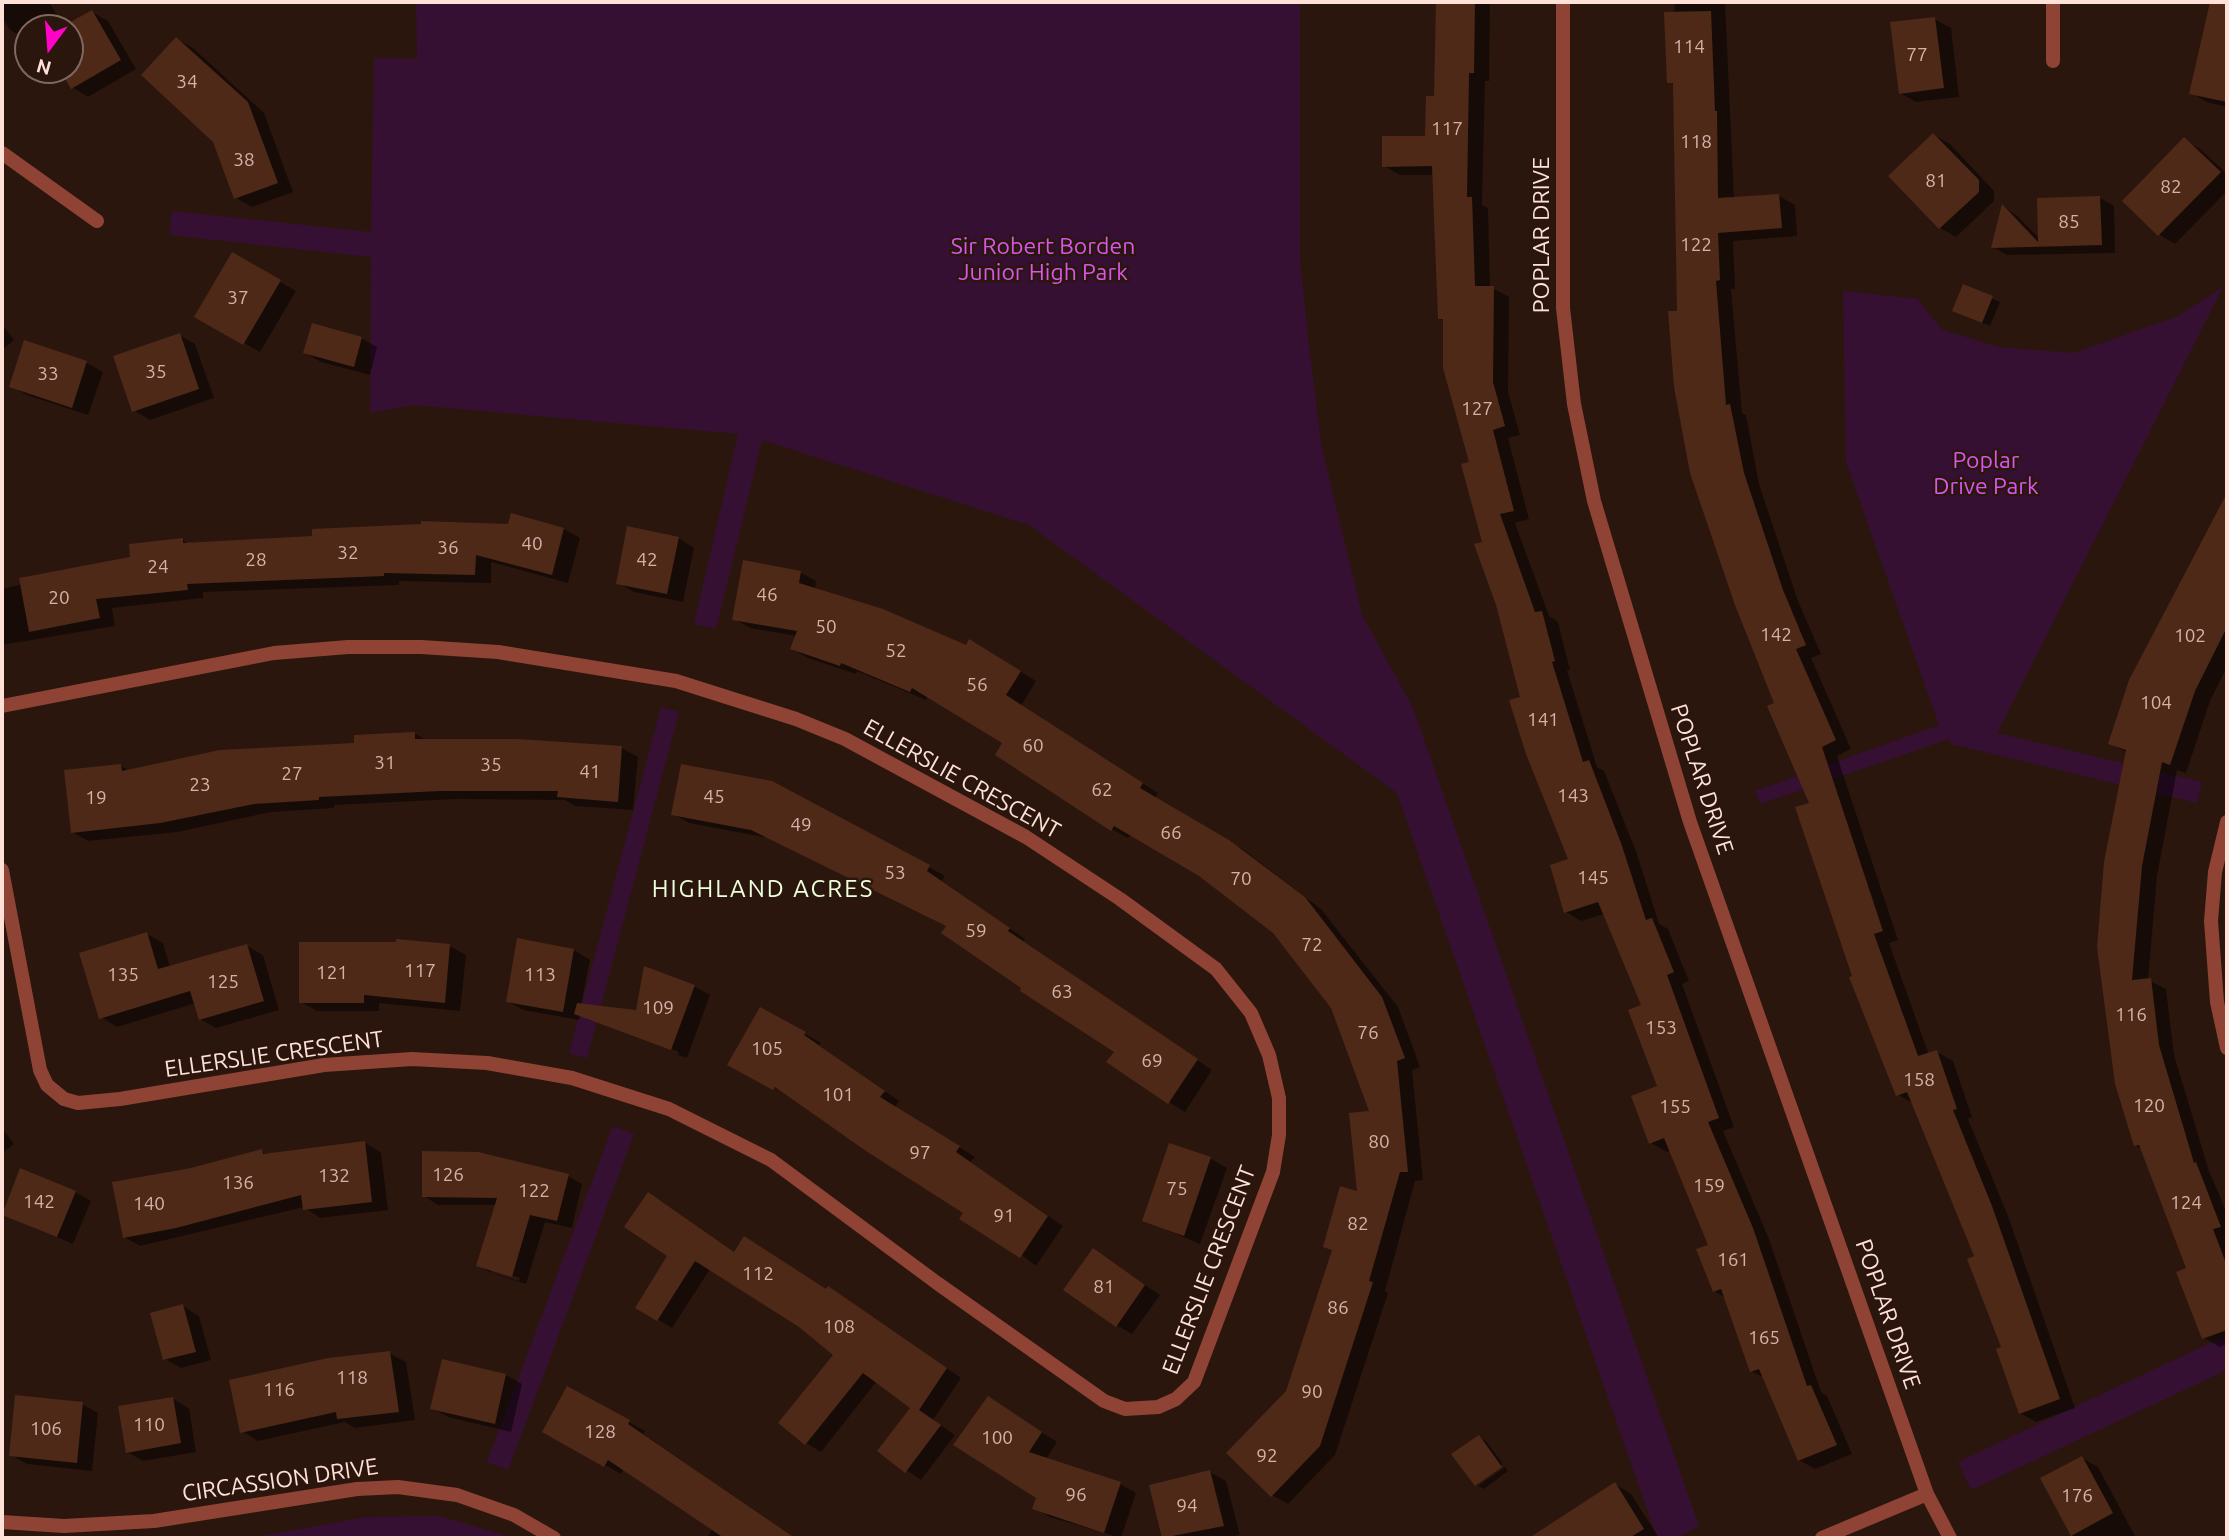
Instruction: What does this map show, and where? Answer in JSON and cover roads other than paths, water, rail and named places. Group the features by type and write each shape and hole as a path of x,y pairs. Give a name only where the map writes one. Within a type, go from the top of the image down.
{"street":[{"name":"POPLAR DRIVE","path":"1563,2 1563,308 1574,404 1594,500 1690,822 1927,1493 1950,1538"},
{"path":"2053,2 2053,61"},
{"path":"2,153 97,221"},
{"name":"ELLERSLIE CRESCENT","path":"2,706 274,653 348,647 421,647 498,652 676,681 796,719 902,769 1026,837 1120,899 1216,969 1251,1013 1269,1055 1279,1098 1279,1135 1273,1172 1194,1382 1176,1399 1158,1407 1125,1409 1104,1401 937,1283 771,1160 669,1109 572,1078 487,1063 412,1059 324,1065 120,1100 78,1103 64,1099 47,1085 40,1070 2,870"},
{"path":"2227,822 2215,872 2211,921 2217,1002 2227,1048"},
{"name":"CIRCASSION DRIVE","path":"2,1522 64,1526 154,1521 358,1489 398,1487 467,1498 514,1515 554,1538"},
{"path":"1822,1538 1927,1493"}],"district":[{"name":"HIGHLAND ACRES","path":"763,889"}],"park label":[{"name":"Sir Robert Borden Junior High Park","path":"1043,259"},
{"name":"Poplar Drive Park","path":"1986,473"}]}
